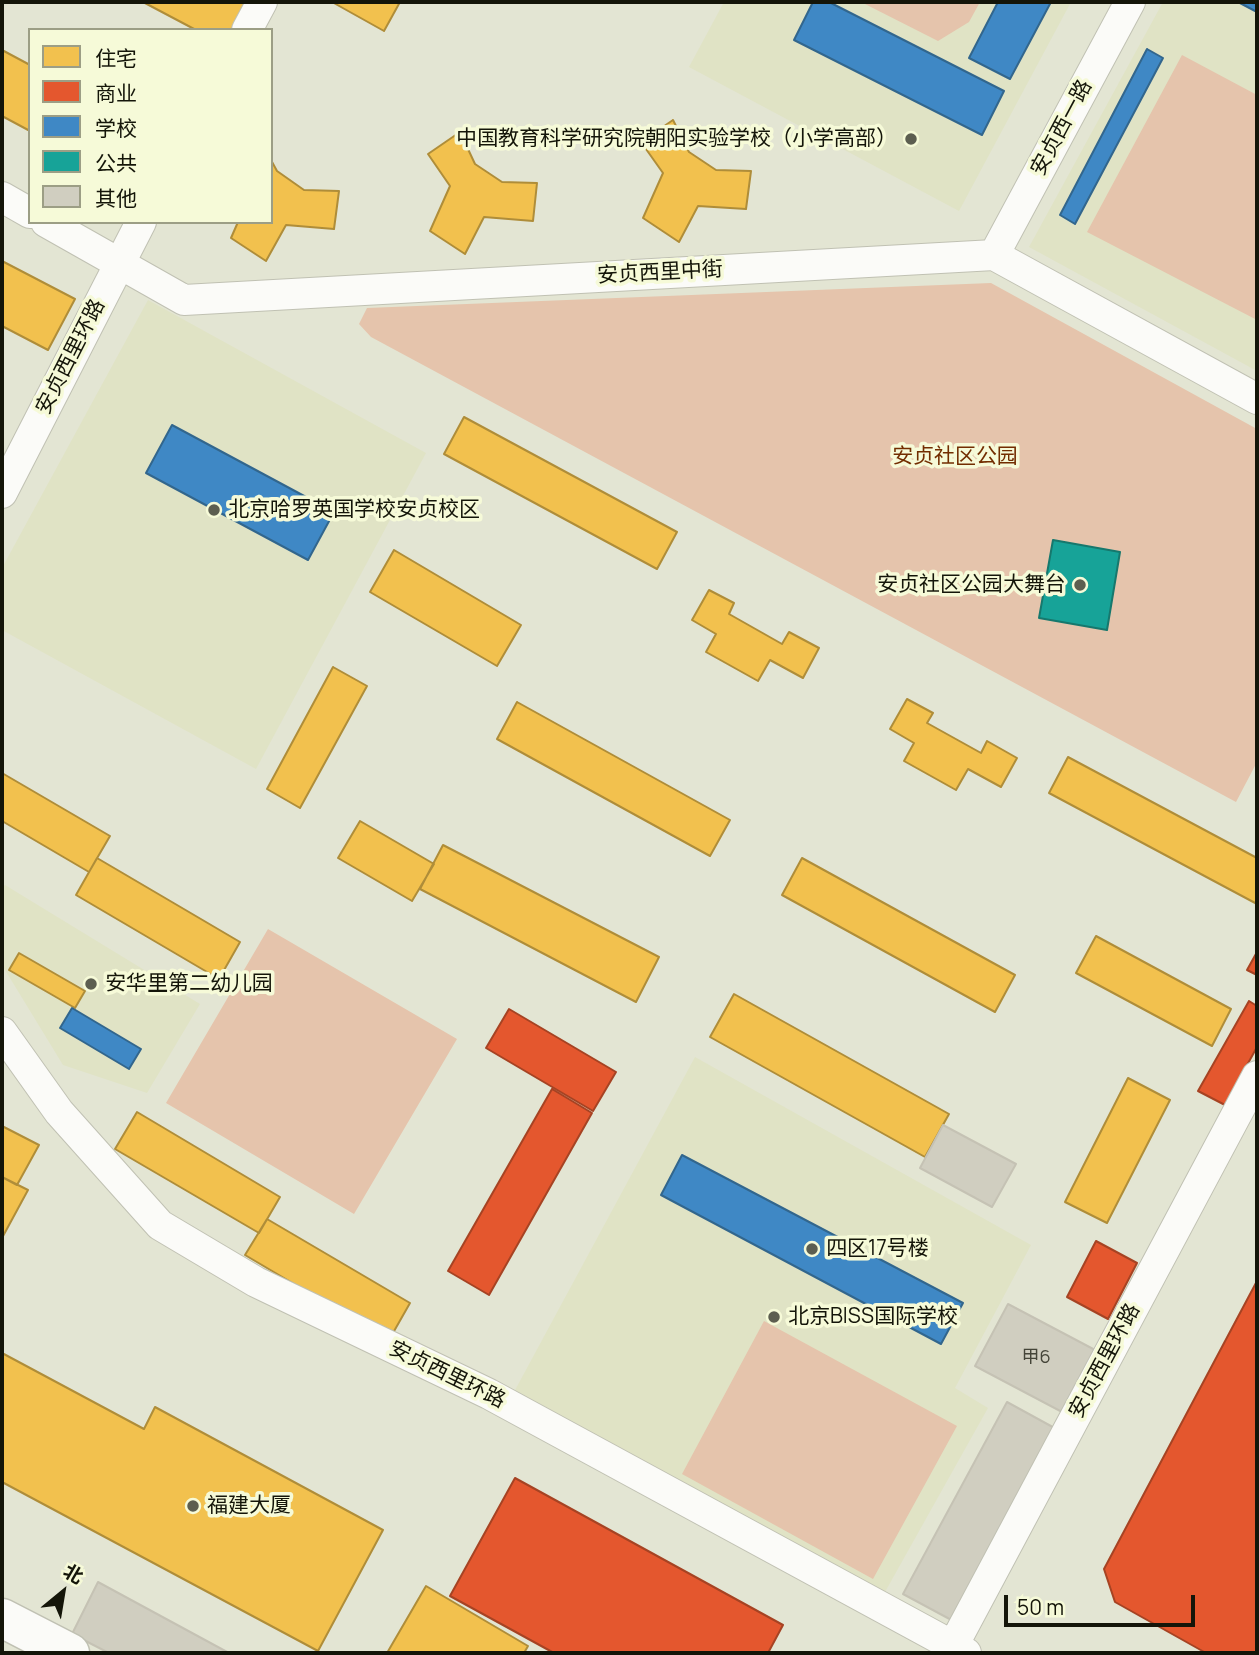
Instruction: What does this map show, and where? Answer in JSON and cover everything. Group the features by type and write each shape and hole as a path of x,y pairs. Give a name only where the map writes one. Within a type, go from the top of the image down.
{"street":[{"path":"248,28 262,2"},
{"name":"安贞西一路","path":"995,255 1130,2"},
{"path":"2,197 28,212"},
{"name":"安贞西里中街","path":"49,224 184,300 995,255"},
{"name":"安贞西里环路","path":"2,493 140,224"},
{"path":"995,255 1257,399"},
{"name":"安贞西里环路","path":"2,1032 59,1112 160,1225 256,1282 489,1394 960,1650 1257,1076"},
{"path":"2,1618 70,1653"}],"shaded area":[{"name":"中国教育科学研究院朝阳实验学校（小学高部）","path":"724,2 1071,2 959,211 689,67"},
{"path":"1163,2 1257,2 1257,371 1029,247"},
{"name":"北京哈罗英国学校安贞校区","path":"148,300 426,453 256,769 2,630 2,568"},
{"name":"安华里第二幼儿园","path":"5,885 200,1004 147,1093 63,1065 2,965 2,887"},
{"name":"北京BISS国际学校","path":"695,1057 1031,1245 955,1388 988,1408 885,1592 514,1392"}],"green space":[{"path":"861,2 980,2 969,22 938,41"},
{"path":"1182,55 1257,95 1257,320 1087,232"},
{"name":"安贞社区公园","path":"991,283 1257,429 1257,762 1236,802 371,337 359,324 367,308"},
{"path":"268,929 457,1039 354,1214 166,1103"},
{"path":"764,1321 957,1426 873,1579 682,1474"}],"building: 住宅":[{"path":"143,2 260,2 245,28 192,28"},
{"path":"332,2 400,2 384,31"},
{"path":"2,50 28,64 28,130 2,116"},
{"path":"673,120 689,152 716,170 751,171 746,209 698,206 679,242 643,218 663,173 641,142"},
{"path":"460,132 475,164 502,182 537,183 533,221 484,217 465,254 430,231 450,186 428,154"},
{"path":"273,164 277,171 304,190 339,191 334,229 286,225 266,261 231,238 237,224 273,224"},
{"path":"2,261 75,299 48,350 2,326"},
{"path":"464,417 677,532 657,569 444,454"},
{"path":"394,550 521,625 497,666 370,592"},
{"path":"709,590 734,603 729,614 782,644 789,632 819,648 803,678 770,660 758,681 706,652 716,634 692,620"},
{"path":"333,667 367,686 300,808 267,789"},
{"path":"907,699 933,713 927,723 981,753 987,741 1017,758 1001,787 968,769 956,790 904,761 914,743 890,729"},
{"path":"517,702 730,820 710,856 497,739"},
{"path":"1068,757 1257,858 1257,904 1049,793"},
{"path":"2,773 110,836 89,872 2,821"},
{"path":"360,821 434,864 412,901 338,858"},
{"path":"443,845 659,957 636,1002 420,889"},
{"path":"97,858 240,942 219,979 76,895"},
{"path":"802,858 1015,975 995,1012 782,895"},
{"path":"1096,936 1231,1009 1212,1046 1076,973"},
{"path":"19,953 85,991 75,1008 9,970"},
{"path":"734,994 949,1114 925,1157 710,1037"},
{"path":"1128,1078 1170,1100 1107,1223 1065,1202"},
{"path":"137,1112 280,1197 259,1233 115,1149"},
{"path":"2,1126 39,1145 17,1185 2,1177"},
{"path":"2,1177 28,1190 2,1238"},
{"path":"267,1219 410,1303 389,1340 245,1255"},
{"name":"福建大厦","path":"2,1353 144,1429 155,1407 383,1530 318,1651 2,1482"},
{"path":"426,1586 528,1646 524,1653 387,1653"}],"building: 商业":[{"path":"1257,952 1257,975 1247,970"},
{"path":"1249,1001 1257,1006 1257,1047 1225,1105 1198,1091"},
{"path":"509,1009 616,1072 593,1111 486,1048"},
{"path":"552,1089 592,1113 489,1295 448,1271"},
{"path":"1096,1241 1137,1263 1108,1319 1067,1297"},
{"path":"1257,1281 1257,1653 1206,1653 1115,1602 1104,1569"},
{"path":"515,1478 783,1625 768,1653 554,1653 450,1596"}],"building: 学校":[{"path":"813,2 829,2 1004,91 982,135 794,40"},
{"path":"998,2 1051,2 1010,79 969,58"},
{"path":"1238,2 1257,2 1257,12"},
{"path":"1147,49 1163,58 1075,224 1060,215"},
{"path":"172,425 334,512 308,560 146,473"},
{"path":"72,1008 141,1049 129,1069 60,1028"},
{"name":"四区17号楼","path":"682,1155 963,1303 941,1344 661,1195"}],"building: 公共":[{"name":"安贞社区公园大舞台","path":"1053,540 1120,552 1107,630 1039,618"}],"building: 其他":[{"path":"943,1125 1016,1164 992,1207 920,1168"},
{"path":"1008,1304 1097,1351 1064,1413 975,1366"},
{"path":"1007,1402 1060,1431 957,1623 903,1594"},
{"path":"98,1582 229,1653 109,1653 72,1634"}],"place":[{"name":"中国教育科学研究院朝阳实验学校（小学高部）","path":"911,139"},
{"name":"北京哈罗英国学校安贞校区","path":"214,510"},
{"name":"安贞社区公园大舞台","path":"1080,585"},
{"name":"安华里第二幼儿园","path":"91,984"},
{"name":"四区17号楼","path":"812,1249"},
{"name":"北京BISS国际学校","path":"774,1317"},
{"name":"福建大厦","path":"193,1506"}]}
